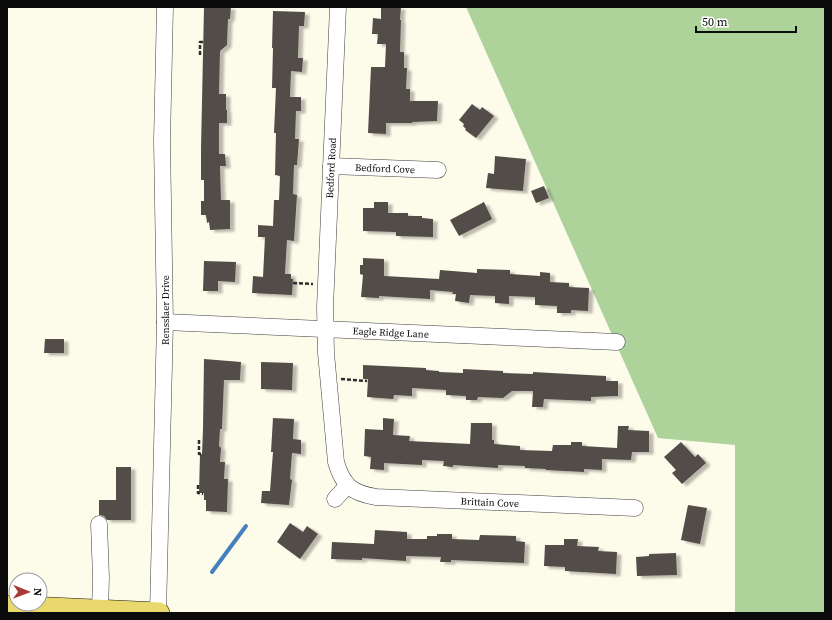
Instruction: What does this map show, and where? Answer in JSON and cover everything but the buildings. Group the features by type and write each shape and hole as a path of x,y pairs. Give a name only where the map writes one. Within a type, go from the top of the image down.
{"main road":[{"path":"7,606 158,613"}],"street":[{"name":"Rensslaer Drive","path":"158,613 165,322 162,141 165,7"},
{"name":"Bedford Road","path":"325,330 338,7"},
{"name":"Bedford Cove","path":"331,166 438,170"},
{"name":"Eagle Ridge Lane","path":"165,322 617,342"},
{"path":"325,330 336,462 341,476 347,486 335,499"},
{"name":"Brittain Cove","path":"347,486 359,494 376,497 635,508"},
{"path":"99,524 101,577 100,610"}],"path":[{"path":"200,55 200,42 203,42"},
{"path":"293,283 314,284"},
{"path":"338,379 367,381"},
{"path":"199,440 198,454 202,454"},
{"path":"198,485 198,494 203,494"}],"green space":[{"path":"466,7 825,7 825,613 735,613 735,445 658,438"}],"waterway":[{"path":"212,572 246,526"}]}
